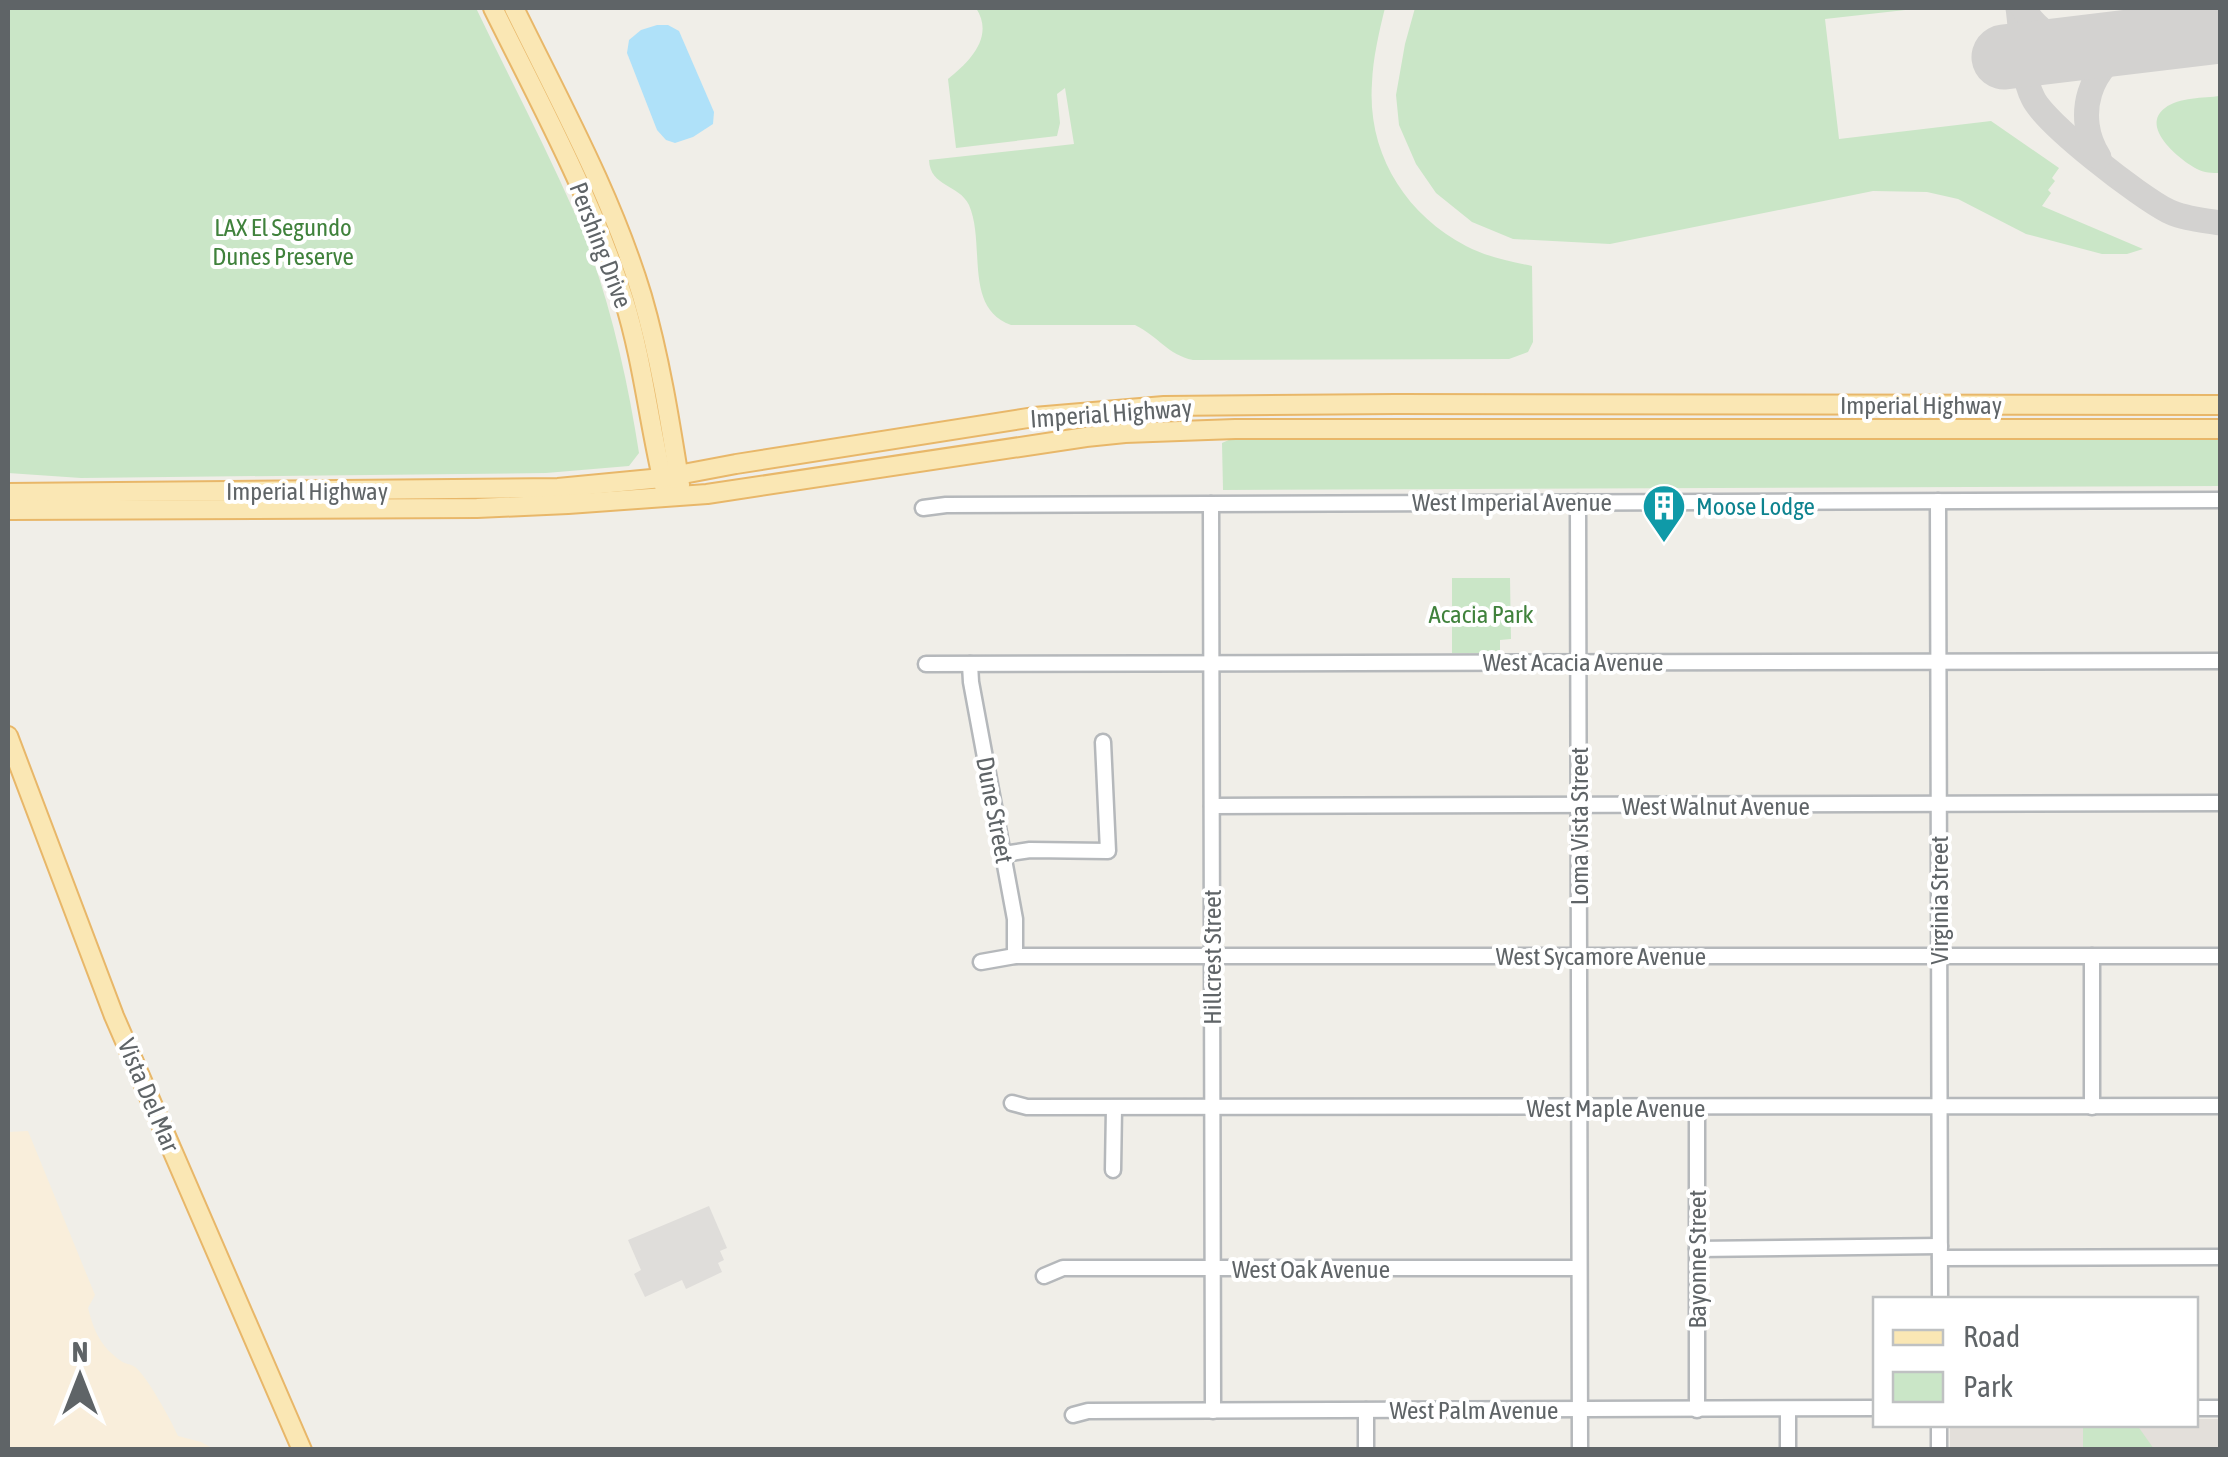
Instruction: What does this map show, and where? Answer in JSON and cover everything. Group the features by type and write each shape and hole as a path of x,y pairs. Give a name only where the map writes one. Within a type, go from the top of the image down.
{"main road":[{"name":"Pershing Drive","path":"493,8 603,238 634,335 672,486"},
{"name":"Pershing Drive","path":"514,8 607,202 642,296 659,362 672,486"},
{"path":"1218,430 1218,421 1225,412 1270,411 1278,405"},
{"name":"Imperial Highway","path":"8,510 505,507 672,486 1034,417 1164,406 2220,405"},
{"name":"Imperial Highway","path":"8,493 672,486 734,490 1086,437 1218,430 2220,429"},
{"name":"Vista Del Mar","path":"8,736 114,1016 302,1450"}],"street":[{"name":"West Imperial Avenue","path":"923,508 2220,500"},
{"name":"Virginia Street","path":"1938,501 1940,1297"},
{"name":"Loma Vista Street","path":"1578,502 1580,1450"},
{"name":"Hillcrest Street","path":"1211,504 1212,1410"},
{"name":"West Acacia Avenue","path":"926,664 2220,661"},
{"name":"Dune Street","path":"970,664 970,682 1015,919 1015,956"},
{"path":"1004,854 1030,850 1108,851 1102,742"},
{"name":"West Walnut Avenue","path":"1212,806 2220,804"},
{"name":"West Sycamore Avenue","path":"981,962 1015,956 2220,956"},
{"path":"2092,956 2092,1107"},
{"name":"West Maple Avenue","path":"1012,1104 1114,1108 2220,1106"},
{"path":"1112,1170 1114,1108"},
{"name":"Bayonne Street","path":"1697,1108 1697,1410"},
{"path":"1697,1250 2220,1257"},
{"name":"West Oak Avenue","path":"1044,1276 1063,1268 1580,1268"},
{"path":"1788,1408 1788,1450"},
{"name":"West Palm Avenue","path":"1073,1415 1088,1411 1873,1408"},
{"path":"1366,1410 1366,1450"}],"shaded area":[{"path":"709,1206 727,1248 720,1251 724,1260 718,1263 722,1272 686,1289 682,1280 645,1297 634,1274 641,1270 628,1240"},
{"path":"2198,1419 2220,1419 2220,1449 1950,1449 1950,1427 2198,1427"}],"green space":[{"name":"LAX El Segundo Dunes Preserve","path":"8,8 476,8 587,243 615,332 639,453 629,466 546,473 81,478 8,473"},
{"path":"976,8 1385,8 1372,83 1372,109 1383,157 1408,199 1444,233 1482,253 1532,266 1533,342 1528,352 1509,359 1193,360 1177,354 1135,325 1011,325 996,317 981,290 969,205 959,193 939,181 929,160 1074,144 1065,88 1057,94 1057,136 956,148 948,79 971,57 981,39 983,29"},
{"path":"1415,8 1923,8 1825,19 1839,139 1991,121 2059,168 2042,206 2143,249 2127,254 2102,254 2026,234 1958,199 1927,192 1873,191 1610,244 1513,239 1472,222 1436,193 1416,164 1399,125 1396,95"},
{"path":"2220,96 2220,173 2205,172 2181,158 2165,142 2159,133 2158,116 2177,102"},
{"path":"2220,438 2220,486 1223,490 1222,443 1231,439"},
{"name":"Acacia Park","path":"1452,578 1510,578 1511,639 1500,640 1500,653 1452,653"},
{"path":"2083,1427 2138,1427 2154,1449 2083,1449"}],"sand":[{"path":"28,1131 95,1295 88,1308 99,1337 108,1350 140,1372 178,1436 214,1449 8,1449 8,1132"}],"water":[{"path":"657,25 679,31 714,112 713,124 675,143 657,130 627,53 629,40 641,30"}],"taxiway":[{"path":"2018,8 2026,78 2033,98 2055,125 2116,176 2168,211 2220,223"},
{"path":"2023,8 2046,33 2072,43 2134,39"},
{"path":"2099,157 2091,141 2087,109 2096,78 2106,65 2143,43 2220,32"}],"runway":[{"path":"2004,57 2220,31"}],"place":[{"name":"Moose Lodge","path":"1664,544"}]}
